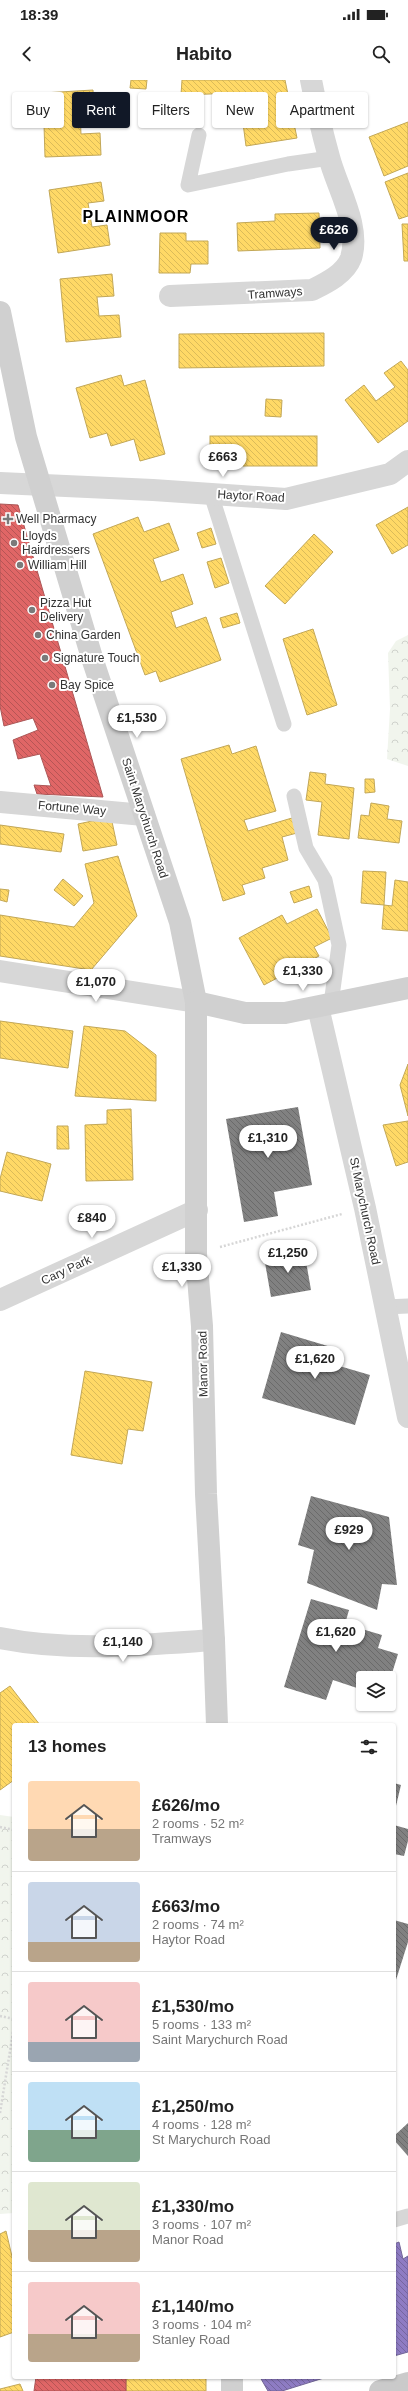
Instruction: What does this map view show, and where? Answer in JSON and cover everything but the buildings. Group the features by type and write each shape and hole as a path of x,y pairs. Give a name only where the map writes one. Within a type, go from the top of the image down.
{"main road":[{"path":"380,2391 408,2383"}],"street":[{"name":"Tramways","path":"170,296 312,290 336,276 350,258 353,241 350,220 330,158 311,80"},
{"name":"Saint Marychurch Road","path":"0,312 26,437 93,661 180,922 196,1002"},
{"name":"Haytor Road","path":"0,483 286,499 390,474 408,462"},
{"name":"Fortune Way","path":"0,802 144,815"},
{"path":"0,971 196,1002 245,1013 285,1013 408,988"},
{"name":"Manor Road","path":"196,1002 196,1254 202,1326 206,1494 214,1640 216,1723"},
{"name":"St Marychurch Road","path":"324,1005 408,1417"},
{"name":"Cary Park","path":"0,1300 197,1210"},
{"path":"0,1638 30,1644 129,1646 214,1640"},
{"path":"232,2379 232,2391"}],"lane":[{"path":"199,134 188,185 288,164 330,158"},
{"path":"211,494 284,724"},
{"path":"294,796 306,848 324,880 339,945 324,1005"},
{"path":"385,1307 408,1306"},
{"path":"396,2219 408,2216"}],"path":[{"path":"196,1254 365,1208"},
{"path":"0,1828 12,1830"},
{"path":"0,2016 12,2019"},
{"path":"0,2112 12,2038"}],"green space":[{"path":"408,635 408,766 387,759 390,709 388,653 396,641"},
{"path":"0,1815 12,1817 12,2213 0,2214"}],"place":[{"name":"Well Pharmacy","path":"8,519"},
{"name":"Lloyds Hairdressers","path":"14,543"},
{"name":"William Hill","path":"20,565"},
{"name":"Pizza Hut Delivery","path":"32,610"},
{"name":"China Garden","path":"38,635"},
{"name":"Signature Touch","path":"45,658"},
{"name":"Bay Spice","path":"52,685"}],"district":[{"name":"PLAINMOOR","path":"136,216"}]}
